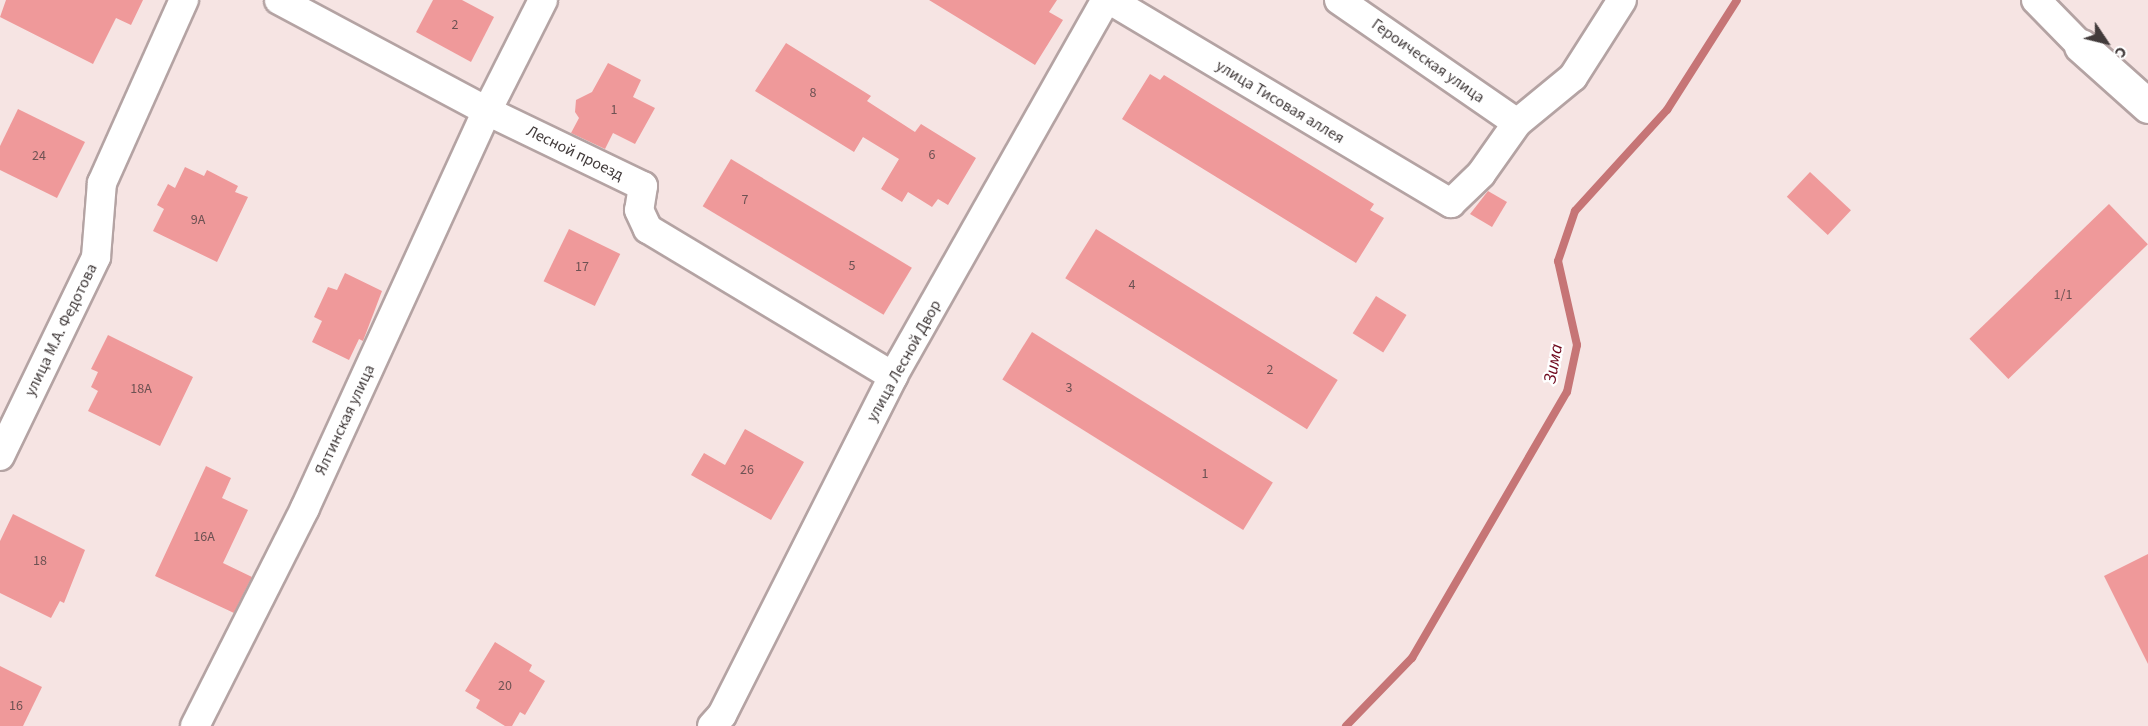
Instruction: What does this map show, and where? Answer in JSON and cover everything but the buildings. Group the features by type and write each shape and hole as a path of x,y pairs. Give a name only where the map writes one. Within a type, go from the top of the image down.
{"street":[{"name":"улица М.А. Федотова","path":"0,456 96,257 102,183 184,0"},
{"name":"Лесной проезд","path":"279,0 487,111 643,186 639,210 648,229 893,376"},
{"name":"Ялтинская улица","path":"195,726 305,508 487,111 543,0"},
{"name":"улица Тисовая аллея","path":"1108,0 1451,204 1481,174 1517,123"},
{"name":"улица Лесной Двор","path":"725,722 893,376 1108,0"},
{"name":"Героическая улица","path":"1339,0 1517,123"},
{"path":"1517,123 1573,77 1622,0"},
{"path":"2036,0 2062,10 2081,46 2148,106"}],"waterway":[{"name":"Зима","path":"1346,726 1412,658 1567,392 1577,345 1558,261 1575,211 1667,110 1737,0"}]}
